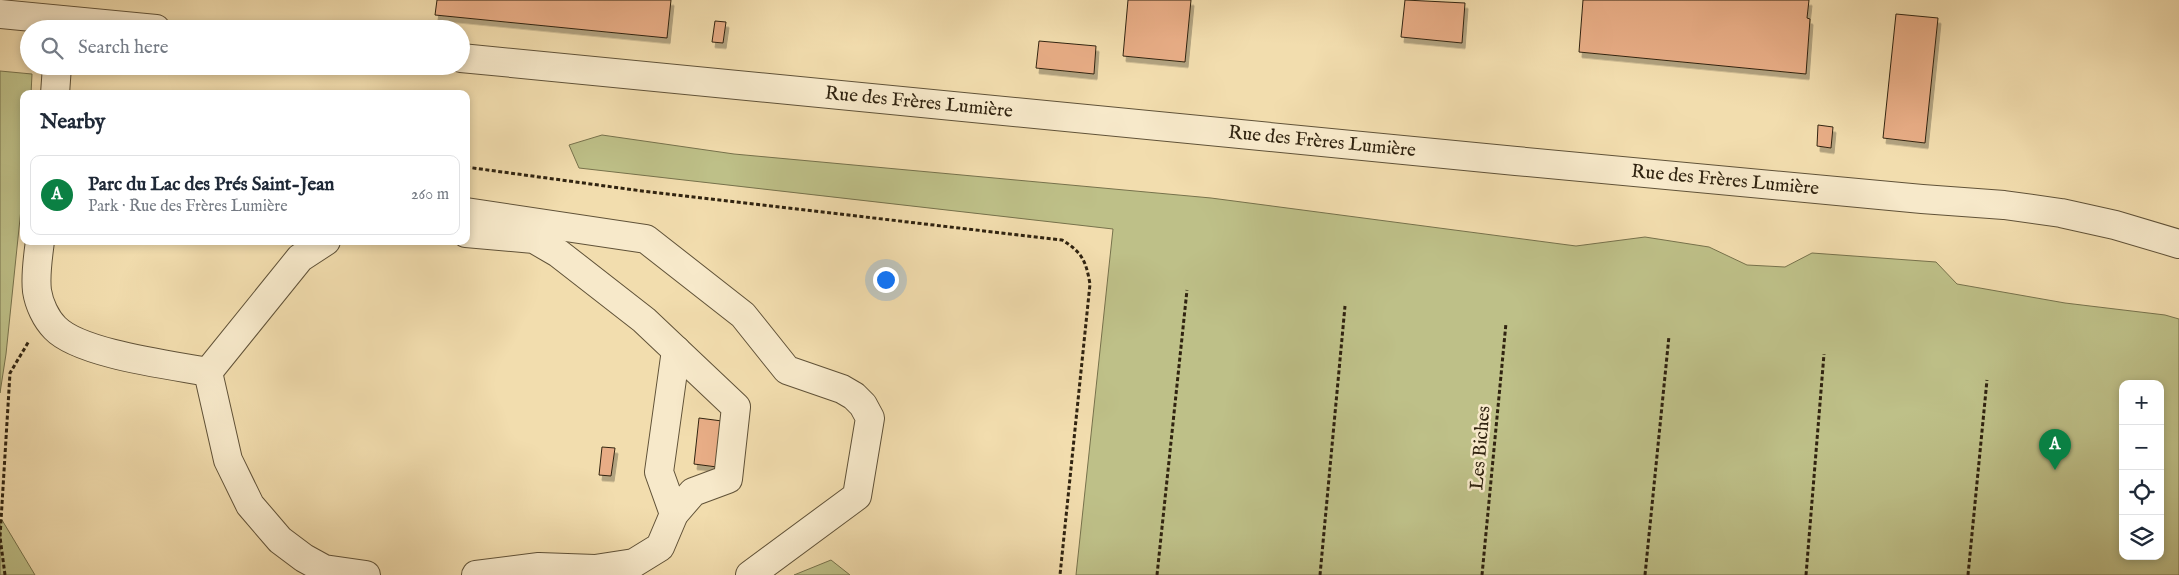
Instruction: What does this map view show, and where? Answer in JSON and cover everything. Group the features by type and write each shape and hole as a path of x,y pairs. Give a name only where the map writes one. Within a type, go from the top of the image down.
{"street":[{"path":"0,14 36,20"},
{"name":"Rue des Frères Lumière","path":"470,59 1526,162 2004,205 2061,213 2115,225 2179,244"},
{"path":"55,90 56,75"},
{"path":"470,213 646,239 743,315 788,370 842,389 854,396 863,405 870,418 858,496 750,575"},
{"path":"470,233 534,239 558,252 644,320 736,407 728,479 693,492 674,514 660,548 634,563 595,569 539,568 476,575"},
{"path":"40,245 37,291 44,314 55,328 70,340 101,351 208,372"},
{"path":"208,372 300,258 320,245"},
{"path":"674,514 659,472 676,350"},
{"path":"208,372 228,460 250,505 280,540 304,558 324,569 366,575"}],"path":[{"path":"470,168 642,191 1062,240 1076,248 1087,267 1090,284 1060,575"},
{"path":"1157,575 1187,290"},
{"path":"1320,575 1345,306"},
{"path":"5,575 0,537 10,374 44,314"},
{"name":"Les Biches","path":"1482,575 1506,323"},
{"path":"1645,575 1669,336"},
{"path":"1806,575 1824,354"},
{"path":"1968,575 1987,380"}],"green space":[{"path":"0,71 32,75 31,90 20,90 20,219 6,354 0,393"},
{"path":"602,135 734,154 1211,198 1576,246 1645,237 1709,247 1747,265 1785,267 1812,253 1936,262 1957,284 2065,303 2165,315 2179,319 2179,575 1076,575 1113,229 579,168 569,145"},
{"path":"0,520 2,520 35,575 0,575"},
{"path":"831,560 850,575 794,575"}],"building":[{"path":"437,0 671,0 667,38 435,15"},
{"path":"1128,0 1191,0 1185,62 1123,56"},
{"path":"1405,0 1465,3 1462,43 1401,37"},
{"path":"1583,0 1809,0 1807,18 1810,19 1806,74 1579,52"},
{"path":"1896,14 1938,18 1925,143 1883,138"},
{"path":"715,21 726,22 723,43 712,42"},
{"path":"1039,41 1096,46 1094,74 1036,68"},
{"path":"1818,125 1833,127 1831,148 1817,146"},
{"path":"699,418 722,421 717,467 694,464"},
{"path":"602,447 615,448 611,476 599,475"}],"place":[{"name":"Parc du Lac des Prés Saint-Jean","path":"2055,470"}]}
